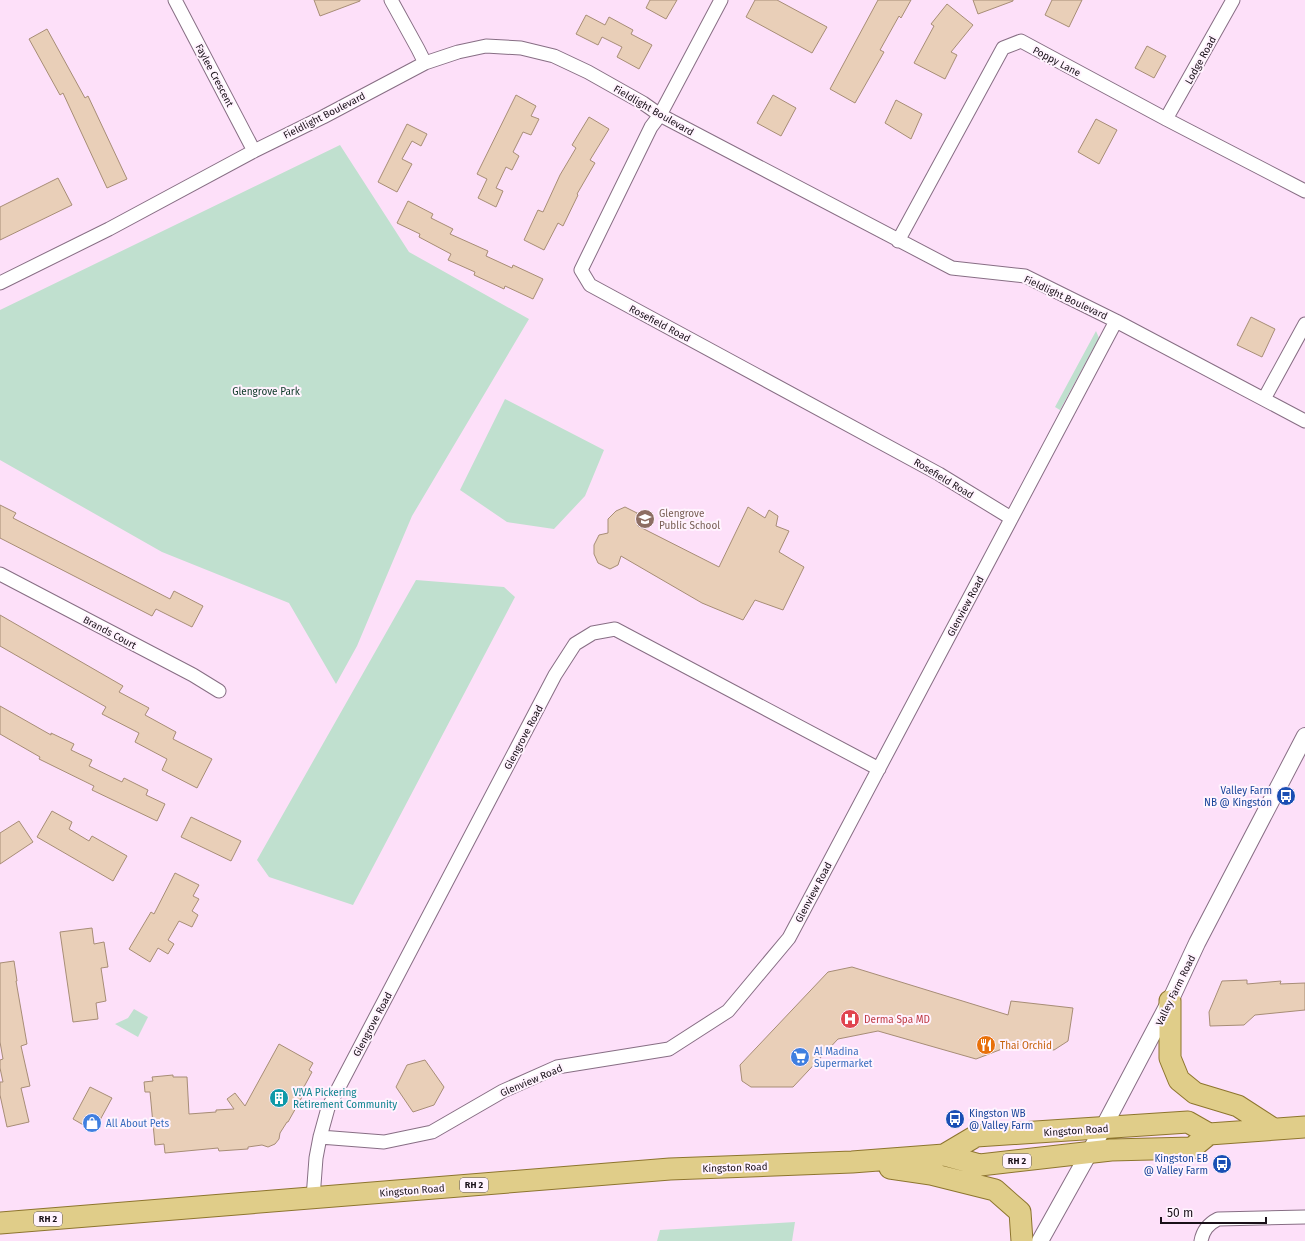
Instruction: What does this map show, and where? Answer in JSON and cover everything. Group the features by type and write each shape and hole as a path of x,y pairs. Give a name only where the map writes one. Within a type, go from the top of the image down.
{"main road":[{"path":"1170,1001 1170,1058 1180,1080 1195,1093 1238,1106 1272,1128"},
{"name":"Kingston Road","path":"0,1223 670,1170 852,1162 944,1155 980,1165 1090,1152 1192,1148 1209,1134 1188,1122 976,1136 944,1155"},
{"path":"1209,1134 1272,1128 1305,1127"},
{"path":"852,1162 931,1174 995,1190 1020,1212 1022,1241"}],"street":[{"name":"Faylee Crescent","path":"176,0 254,151"},
{"path":"391,0 424,63"},
{"name":"Rosefield Road","path":"721,0 660,115 651,127 581,270 590,285 939,474 1011,518"},
{"name":"Lodge Road","path":"1166,119 1233,0"},
{"name":"Poppy Lane","path":"898,241 1002,48 1021,41 1166,119 1305,191"},
{"name":"Fieldlight Boulevard","path":"0,283 109,229 254,151 323,117 424,63 458,52 486,46 521,48 554,56 588,72 643,103 660,115 952,268 1025,276 1116,321 1305,420"},
{"name":"Glenview Road","path":"320,1137 384,1142 432,1132 502,1091 557,1067 670,1049 728,1011 788,938 1116,321"},
{"path":"1264,398 1305,324"},
{"name":"Brands Court","path":"0,574 193,675 219,691"},
{"name":"Glengrove Road","path":"320,1137 328,1108 555,675 575,644 593,633 615,629 879,769"},
{"name":"Valley Farm Road","path":"1040,1241 1103,1128 1170,1001 1197,943 1305,736"},
{"path":"313,1198 315,1163 320,1137"},
{"path":"1201,1241 1204,1230 1218,1219 1305,1217"}],"green space":[{"name":"Glengrove Park","path":"340,145 409,252 529,319 412,516 357,646 336,684 289,603 162,552 0,460 0,310"},
{"path":"1096,331 1099,338 1060,410 1055,407"},
{"path":"505,399 604,450 585,496 554,529 507,522 460,490"},
{"path":"416,580 504,587 515,597 353,905 269,877 257,860"},
{"path":"134,1009 148,1017 138,1037 115,1024 128,1018"},
{"path":"795,1222 792,1241 657,1241 660,1230"}],"building":[{"path":"314,0 360,0 360,1 320,16"},
{"path":"650,0 677,0 666,19 646,8"},
{"path":"755,0 777,0 827,27 812,53 746,17"},
{"path":"878,0 911,0 901,18 899,16 880,50 884,52 855,103 830,89"},
{"path":"973,0 1013,0 1013,1 978,14"},
{"path":"1052,0 1082,0 1069,27 1045,15"},
{"path":"947,4 973,25 951,52 957,55 945,79 914,63 934,26 931,24"},
{"path":"586,15 605,25 609,17 633,30 631,34 652,45 639,69 617,57 622,47 602,37 598,45 576,34"},
{"path":"47,29 85,98 88,96 127,179 107,188 63,93 60,95 29,39"},
{"path":"1147,46 1166,56 1154,78 1135,68"},
{"path":"516,95 536,106 531,116 539,119 531,135 523,132 513,152 519,156 512,170 506,167 496,188 503,191 496,207 478,198 487,179 477,174"},
{"path":"773,95 796,108 781,136 757,123"},
{"path":"896,100 922,114 911,139 885,123"},
{"path":"589,117 609,129 590,160 595,163 577,194 578,195 563,226 558,223 544,250 524,240 538,210 543,212 560,175 576,148 572,145"},
{"path":"1096,119 1117,130 1099,164 1078,152"},
{"path":"407,124 427,134 421,146 412,141 402,159 412,164 397,192 378,182"},
{"path":"58,178 72,205 0,240 0,207"},
{"path":"408,201 433,214 431,218 453,229 450,234 488,251 486,256 512,268 513,265 543,279 533,299 505,286 504,289 474,275 475,272 448,260 451,254 419,237 420,234 397,223"},
{"path":"1251,317 1275,329 1262,357 1237,345"},
{"path":"0,505 16,513 13,518 170,599 174,591 203,606 192,627 156,609 152,616 0,538"},
{"path":"625,507 637,513 638,526 719,567 748,507 765,518 769,510 778,516 776,526 789,531 779,552 804,567 783,610 755,600 743,620 702,603 621,556 618,565 610,569 598,563 594,554 594,545 599,535 608,533 608,519 616,511"},
{"path":"0,615 123,686 119,692 149,708 145,715 176,732 173,739 212,759 197,788 162,770 167,759 135,742 139,733 102,714 106,707 0,646"},
{"path":"0,706 51,735 51,733 74,744 71,750 92,760 89,766 122,782 124,778 148,790 146,795 165,804 157,821 92,790 94,786 39,759 40,757 0,734"},
{"path":"52,811 72,822 69,829 89,841 92,836 127,856 113,881 37,837"},
{"path":"191,817 241,841 231,861 181,837"},
{"path":"19,821 33,842 0,864 0,833"},
{"path":"175,873 199,885 193,896 199,899 192,911 198,915 192,927 179,921 168,940 174,944 168,954 158,948 150,962 129,949 151,912 154,914"},
{"path":"92,928 94,944 104,942 108,967 101,968 106,1001 96,1003 98,1019 73,1022 60,932"},
{"path":"14,961 27,1044 21,1046 30,1086 21,1088 29,1122 7,1127 0,1095 0,1082 3,1082 0,1060 3,1059 0,1042 0,963"},
{"path":"852,967 1008,1015 1011,1001 1073,1008 1068,1041 1054,1050 1015,1044 976,1059 878,1031 838,1039 793,1087 751,1087 742,1081 740,1065 828,972"},
{"path":"1247,980 1247,984 1281,981 1280,984 1305,983 1305,1010 1255,1015 1244,1025 1210,1026 1209,1012 1222,981"},
{"name":"V!VA Pickering Retirement Community","path":"279,1044 313,1063 309,1070 312,1072 299,1096 302,1097 275,1144 268,1147 262,1145 248,1147 248,1149 219,1151 218,1148 165,1153 164,1144 155,1145 150,1092 145,1092 144,1082 153,1081 152,1077 173,1075 173,1077 187,1077 189,1114 234,1109 227,1099 235,1093 245,1106"},
{"path":"425,1060 444,1087 434,1105 413,1112 396,1087 407,1065"},
{"path":"90,1087 112,1098 94,1131 73,1119"}],"place":[{"name":"Glengrove Public School","path":"645,519"},
{"name":"Valley Farm NB @ Kingston","path":"1286,796"},
{"name":"Derma Spa MD","path":"850,1019"},
{"name":"Thai Orchid","path":"986,1045"},
{"name":"Al Madina Supermarket","path":"800,1057"},
{"name":"V!VA Pickering Retirement Community","path":"279,1098"},
{"name":"Kingston WB @ Valley Farm","path":"955,1119"},
{"name":"All About Pets","path":"92,1123"},
{"name":"Kingston EB @ Valley Farm","path":"1222,1164"}]}
